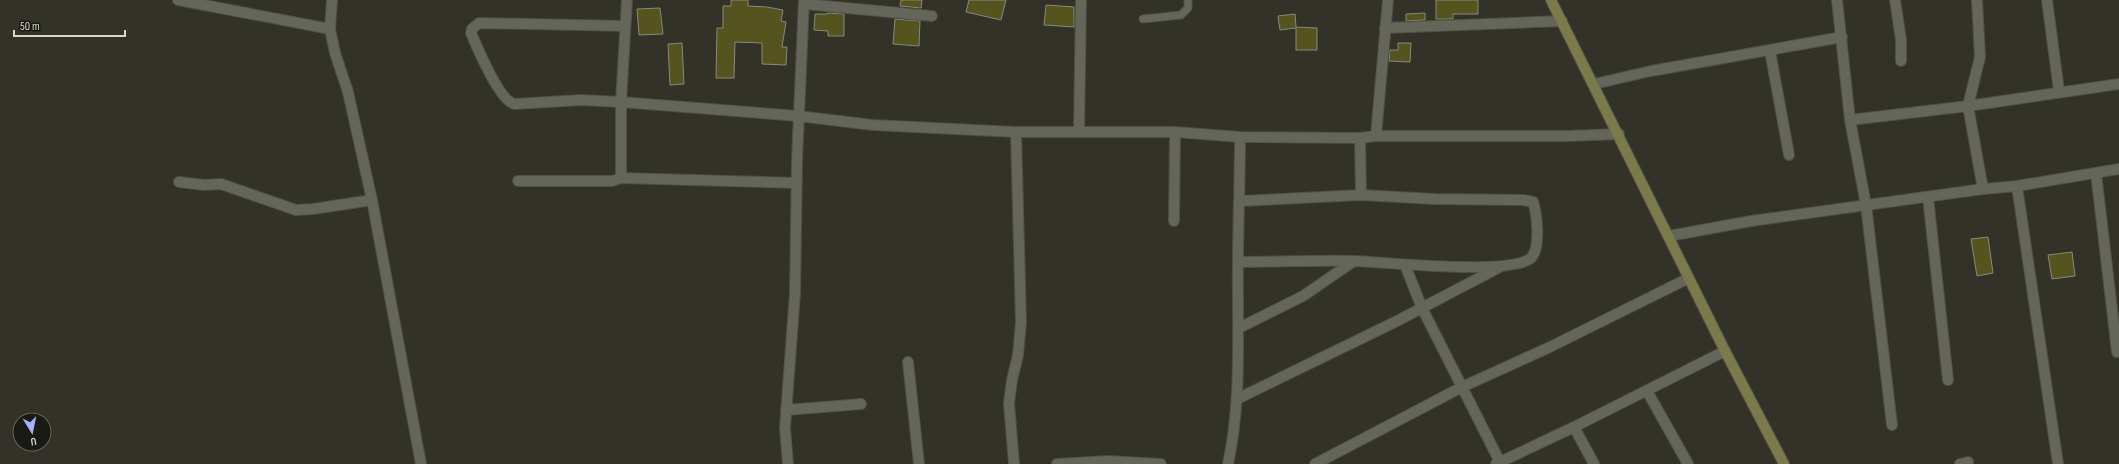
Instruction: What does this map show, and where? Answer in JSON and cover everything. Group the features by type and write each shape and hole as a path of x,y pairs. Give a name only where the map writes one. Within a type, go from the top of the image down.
{"street":[{"path":"178,0 204,3 330,29"},
{"path":"332,0 330,29 335,53 348,92 372,200 421,464"},
{"path":"621,178 621,102 627,0"},
{"path":"1079,131 1081,0"},
{"path":"1376,136 1388,0"},
{"path":"1551,0 1670,236 1725,351 1784,464"},
{"path":"1837,0 1850,120 1866,205 1892,425"},
{"path":"1895,0 1901,40 1901,61"},
{"path":"1977,0 1980,58 1968,106 1983,189"},
{"path":"2047,0 2059,91"},
{"path":"788,464 785,442 786,410 795,280 798,116 804,2 932,16"},
{"path":"1385,28 1562,21"},
{"path":"625,26 479,23 472,29 471,33 496,84 506,98 512,103 581,100 621,102 798,116 874,125 1016,132 1175,132 1240,137 1360,138 1376,136 1553,136 1619,134"},
{"path":"1594,84 1650,71 1770,51 1842,37"},
{"path":"1770,51 1789,156"},
{"path":"1850,120 1968,106 2059,91 2119,84"},
{"path":"1014,464 1009,403 1012,380 1018,355 1021,322 1016,132"},
{"path":"1174,221 1175,132"},
{"path":"1228,464 1236,417 1237,399 1240,137"},
{"path":"1360,138 1361,196"},
{"path":"1670,236 1750,221 1983,189 2017,186 2119,169"},
{"path":"2096,172 2117,352"},
{"path":"518,181 612,181 621,178 796,184"},
{"path":"179,182 204,185 220,184 296,210 313,209 372,200"},
{"path":"2017,186 2058,464"},
{"path":"1237,399 1422,308 1498,268 1523,262 1532,257 1535,249 1537,221 1533,202 1523,200 1361,196 1240,201"},
{"path":"1928,197 1948,380"},
{"path":"1238,262 1354,261 1405,265 1498,268"},
{"path":"1239,328 1303,296 1354,261"},
{"path":"1405,265 1422,308 1499,463 1647,391 1725,351"},
{"path":"1315,464 1462,387 1550,347 1689,278"},
{"path":"908,362 919,464"},
{"path":"1647,391 1688,464"},
{"path":"786,410 861,404"},
{"path":"1574,427 1594,464"},
{"path":"1057,464 1108,461 1161,464"}],"lane":[{"path":"1143,19 1181,15 1188,8 1188,0"}],"building":[{"path":"731,0 748,0 748,6 783,10 781,21 786,22 782,47 787,47 786,65 762,64 762,43 735,42 734,78 716,78 717,28 723,28 723,6 731,6"},
{"path":"901,0 922,0 921,8 900,6"},
{"path":"969,0 1006,0 1001,20 966,12"},
{"path":"1436,0 1478,0 1478,14 1453,14 1453,19 1436,19"},
{"path":"1046,5 1074,7 1074,27 1044,25"},
{"path":"660,8 663,34 639,35 637,9"},
{"path":"1425,13 1425,20 1406,21 1406,14"},
{"path":"815,14 844,14 844,36 828,36 828,31 814,30"},
{"path":"1295,14 1296,27 1317,28 1317,50 1296,50 1296,28 1280,30 1278,16"},
{"path":"895,19 920,21 919,46 893,44"},
{"path":"682,43 684,84 670,85 668,44"},
{"path":"1398,43 1411,43 1410,62 1389,61 1390,50 1398,50"},
{"path":"1988,237 1993,273 1977,276 1971,239"},
{"path":"2072,252 2075,276 2052,279 2048,255"}]}
